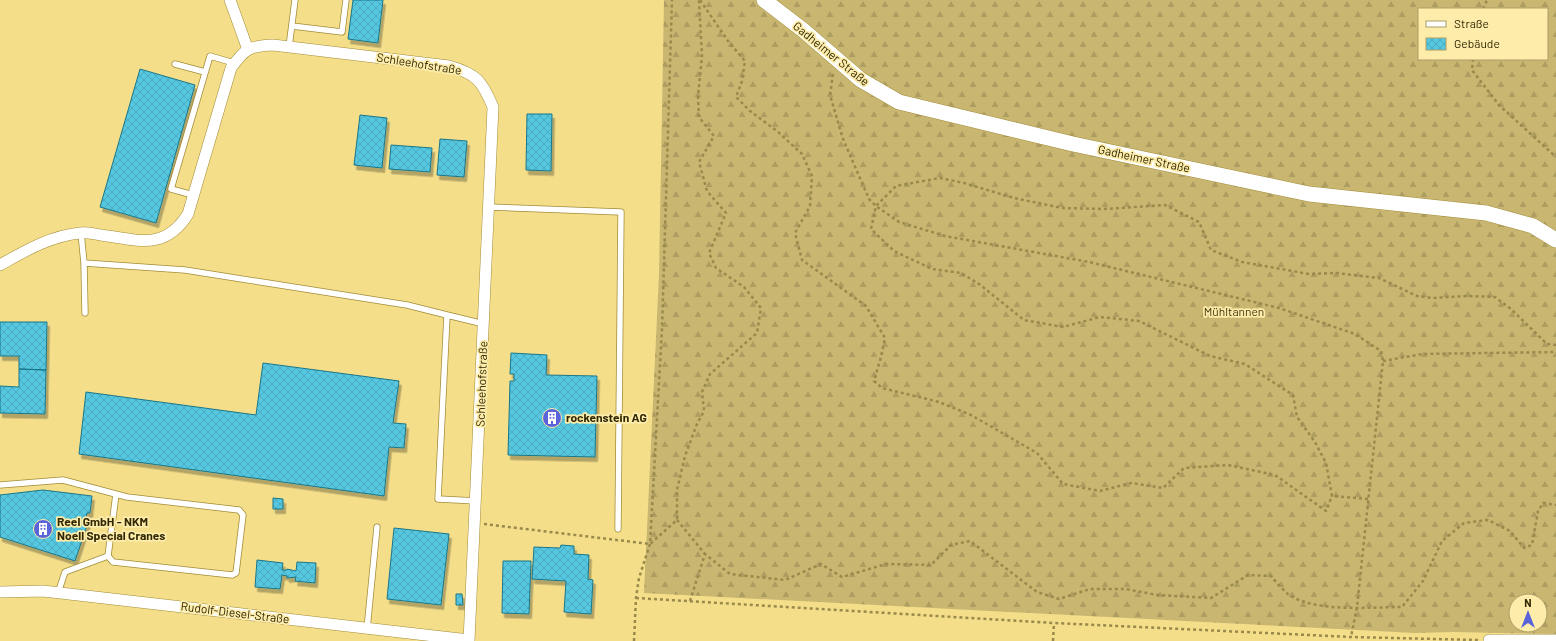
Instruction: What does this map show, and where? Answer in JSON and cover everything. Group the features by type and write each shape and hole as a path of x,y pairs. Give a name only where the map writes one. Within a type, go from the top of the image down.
{"street":[{"path":"230,0 248,50"},
{"name":"Gadheimer Straße","path":"764,0 803,30 861,80 899,102 1073,144 1309,194 1486,214 1533,226 1556,240"},
{"name":"Schleehofstraße","path":"0,264 54,238 81,233 149,241 168,236 180,227 188,214 231,68 242,52 257,46 273,45 449,66 468,72 485,87 493,107 477,501 469,641"},
{"name":"Rudolf-Diesel-Straße","path":"0,592 43,591 469,641"},
{"path":"1490,640 1555,640"}],"lane":[{"path":"289,47 295,0"},
{"path":"292,26 342,32 346,0"},
{"path":"193,195 171,189 205,72 210,56 234,63"},
{"path":"175,64 205,72"},
{"path":"489,207 621,212 618,530"},
{"path":"81,233 84,263 85,312"},
{"path":"84,263 185,270 407,305 484,324"},
{"path":"447,315 438,499 477,501"},
{"path":"0,486 63,480 127,497 238,510 243,515 236,574 232,575 114,562 108,556"},
{"path":"108,556 116,494"},
{"path":"367,629 377,527"},
{"path":"58,593 65,572 108,556"}],"path":[{"path":"634,641 636,598 639,578 650,544 662,329 672,0"},
{"path":"700,0 728,41 745,61 742,81 736,97 750,111 777,131 802,154 812,176 810,206 795,233 802,260 866,306 885,338 882,357 874,381 882,388 939,402 971,415 1037,453 1063,484 1100,491 1131,483 1163,488 1184,468 1228,465 1275,476 1326,511 1332,496 1326,463 1315,442 1297,417 1293,395 1245,364 1210,356 1139,321 1100,317 1063,326 1024,320 979,284 961,273 932,270 894,251 871,229 876,206 896,186 940,178 964,183 1014,198 1062,208 1105,209 1165,205 1199,222 1211,250 1242,262 1309,274 1336,273 1379,278 1417,296 1432,298 1468,296 1495,297 1511,309 1547,344 1556,344"},
{"path":"700,0 702,56 698,96 699,117 714,136 699,162 707,191 726,213 709,254 716,268 744,286 761,308 757,333 710,374 702,392 704,411 697,424 685,456 677,490 677,520 705,554 730,574 785,580 821,564 842,577 886,564 931,565 951,545 970,541 1037,592 1059,599 1090,589 1125,589 1158,595 1210,598 1248,574 1271,576 1288,594 1308,604 1330,608 1402,607 1423,581 1442,541 1464,523 1488,520 1510,531 1524,548 1532,545 1538,511 1543,504 1556,505"},
{"path":"836,60 830,95 843,139 869,200 900,222 945,236 1089,262 1279,308 1355,334 1381,351 1383,361 1357,607 1351,637"},
{"path":"1473,60 1472,70 1498,105 1556,157"},
{"path":"1383,361 1422,354 1556,352"},
{"path":"1332,496 1368,499"},
{"path":"476,522 650,544 677,520"},
{"path":"690,601 705,554"},
{"path":"636,598 1054,623 1351,637 1490,640"},
{"path":"1053,641 1054,623"}],"green space":[{"name":"Mühltannen","path":"664,0 1556,0 1556,634 1453,632 1415,633 644,593 659,274"}],"building":[{"path":"353,0 383,0 378,43 348,39"},
{"path":"140,69 195,85 156,223 100,207"},
{"path":"527,114 552,114 551,171 526,170"},
{"path":"360,115 387,118 382,168 354,165"},
{"path":"440,139 467,141 464,177 437,175"},
{"path":"391,145 432,148 430,172 389,169"},
{"path":"0,322 47,322 46,370 19,369 19,356 0,356"},
{"name":"rockenstein AG","path":"511,353 547,355 546,375 597,376 595,457 508,455 510,381 514,381 514,374 510,374"},
{"path":"263,363 399,381 393,423 406,424 404,448 389,447 384,496 79,454 86,392 256,415"},
{"path":"19,369 46,370 45,414 0,413 0,386 19,387"},
{"name":"Reel GmbH - NKM Noell Special Cranes","path":"43,490 92,496 90,513 87,513 85,522 88,522 75,561 0,537 0,495"},
{"path":"273,498 283,499 283,509 273,509"},
{"path":"394,528 449,534 441,605 387,599"},
{"path":"561,545 574,546 574,554 589,555 588,579 593,580 591,614 564,612 566,581 532,579 534,547 560,548"},
{"path":"257,560 283,563 282,570 287,569 296,571 297,562 316,563 315,583 295,581 296,577 287,578 287,576 282,575 280,589 255,587"},
{"path":"503,561 531,561 529,614 502,613"},
{"path":"456,594 462,594 463,605 456,605"}],"place":[{"name":"rockenstein AG","path":"552,418"},
{"name":"Reel GmbH - NKM Noell Special Cranes","path":"43,529"}]}
